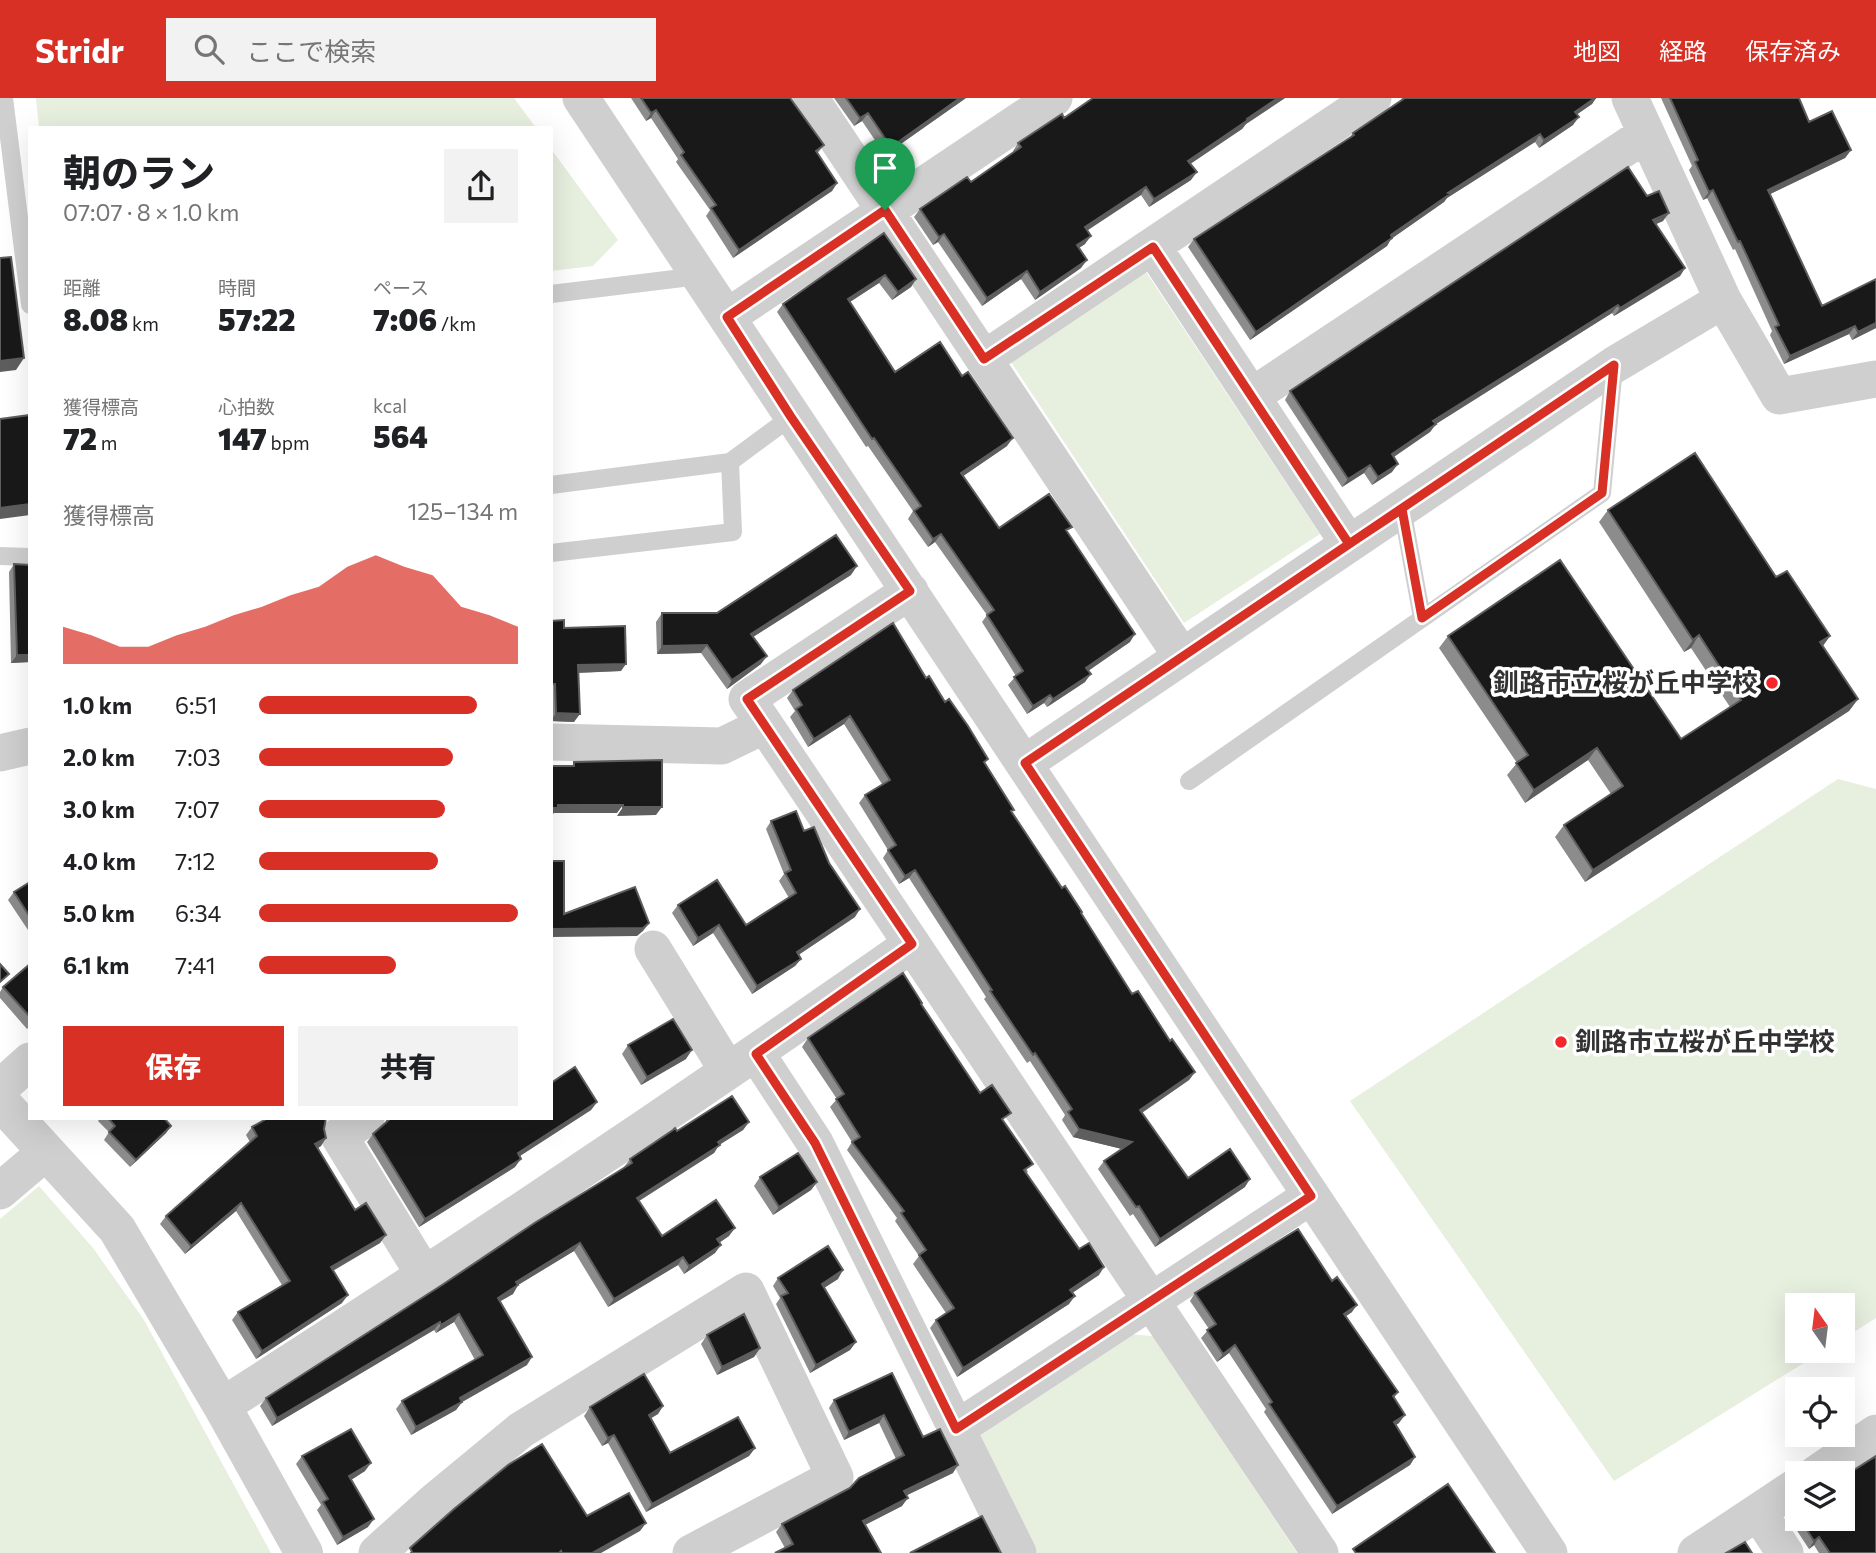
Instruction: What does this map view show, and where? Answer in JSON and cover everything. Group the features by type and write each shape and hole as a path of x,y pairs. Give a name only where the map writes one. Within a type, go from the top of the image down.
{"street":[{"path":"581,98 1549,1553"},
{"path":"810,98 1182,657"},
{"path":"727,317 1054,98"},
{"path":"984,359 1373,98"},
{"path":"1630,98 1723,300 1779,396 1876,379"},
{"path":"1252,396 1646,134"},
{"path":"1153,247 1349,544"},
{"path":"1025,763 1614,365 1723,300"},
{"path":"910,591 747,699 1320,1553"},
{"path":"553,742 722,746 765,725"},
{"path":"0,752 28,746"},
{"path":"222,1406 425,1276 912,944"},
{"path":"653,949 742,1062 815,1143 1018,1553"},
{"path":"0,1088 28,1063"},
{"path":"0,1101 117,1229 222,1406 304,1553"},
{"path":"363,1120 339,1136 425,1276"},
{"path":"0,1191 46,1152"},
{"path":"956,1429 1311,1196"},
{"path":"377,1553 521,1430 746,1291 835,1477 691,1553"},
{"path":"1835,1461 1876,1433"},
{"path":"1696,1553 1785,1494"},
{"path":"1758,1512 1785,1553"}],"lane":[{"path":"4,98 28,289"},
{"path":"553,294 699,276"},
{"path":"1189,780 1602,493 1614,365"},
{"path":"553,485 730,462 791,417"},
{"path":"553,553 733,532 730,462"},
{"path":"1402,509 1422,618"},
{"path":"0,556 28,557"}],"green space":[{"path":"36,98 514,98 535,126 39,126"},
{"path":"553,152 618,240 593,266 553,271"},
{"path":"1146,272 1320,534 1184,623 1011,362"},
{"path":"1838,779 1876,789 1876,1318 1855,1331 1855,1293 1785,1293 1785,1363 1804,1363 1614,1481 1350,1101"},
{"path":"39,1186 93,1248 144,1320 271,1553 0,1553 0,1219"},
{"path":"1128,1334 1153,1336 1297,1553 1037,1553 978,1437"}],"building":[{"path":"641,98 790,98 824,145 816,151 837,183 739,250 711,208 716,205 681,155 684,152 656,110 651,113"},
{"path":"846,98 960,98 891,147 868,113 860,118"},
{"path":"1093,98 1278,98 1188,161 1197,172 1154,199 1146,187 1085,227 1091,236 1077,245 1087,260 1040,292 1027,271 987,298 944,234 939,237 920,209 967,177 971,182 1021,147 1018,143 1062,114 1064,118"},
{"path":"1405,98 1595,98 1575,112 1579,117 1544,140 1540,134 1448,193 1450,194 1391,235 1392,238 1256,332 1194,239 1354,135 1353,133"},
{"path":"1670,98 1799,98 1809,122 1832,111 1851,150 1768,190 1822,306 1876,279 1876,323 1858,332 1855,326 1790,356 1775,327 1779,325 1740,241 1738,242 1713,190 1709,192 1695,162 1698,160"},
{"path":"1628,167 1647,196 1659,191 1669,213 1653,220 1685,268 1620,308 1618,305 1433,421 1436,424 1392,454 1398,464 1378,477 1370,465 1348,479 1290,391"},
{"path":"884,233 916,279 898,292 885,275 848,299 895,372 940,342 962,376 968,372 1013,438 961,473 999,528 1049,494 1072,527 1066,530 1135,634 1086,668 1091,674 1053,699 1050,695 1033,706 1014,677 1023,671 987,615 994,610 941,534 933,539 914,511 921,506 874,438 872,439 783,304"},
{"path":"11,257 24,358 0,361 0,258"},
{"path":"28,415 28,504 0,508 0,419"},
{"path":"1695,453 1776,577 1787,571 1830,636 1820,642 1858,699 1593,870 1564,825 1623,786 1597,748 1534,790 1516,763 1528,755 1448,636 1560,560 1681,739 1741,700 1699,635 1693,640 1608,510"},
{"path":"836,535 857,566 751,634 767,656 732,680 707,645 662,646 662,613 717,613"},
{"path":"14,564 28,565 28,655 17,655"},
{"path":"564,620 564,628 625,626 626,664 578,665 580,714 556,713 553,621"},
{"path":"893,623 926,678 929,676 945,702 949,699 968,726 988,759 984,762 1014,810 1011,811 1062,888 1065,886 1132,994 1138,991 1170,1041 1172,1039 1195,1072 1140,1110 1188,1178 1230,1149 1250,1179 1160,1239 1139,1206 1136,1207 1104,1161 1132,1142 1079,1129 1068,1112 1072,1109 990,991 992,990 915,870 905,876 888,850 896,845 865,795 890,780 850,716 814,739 796,709 802,705 793,690"},
{"path":"662,760 662,807 558,805 558,808 553,808 553,766 574,766 574,762"},
{"path":"796,811 804,831 814,827 829,863 860,909 797,952 801,959 757,986 719,925 698,938 678,905 717,880 746,925 796,893 785,873 791,870 771,821"},
{"path":"553,861 564,861 564,914 635,887 649,923 643,928 553,929"},
{"path":"28,883 28,914 14,892"},
{"path":"0,964 9,974 0,982"},
{"path":"28,966 28,1015 3,987"},
{"path":"903,973 980,1093 992,1085 1011,1113 1002,1119 1033,1164 1024,1170 1079,1249 1089,1243 1104,1267 1070,1290 1075,1296 963,1368 936,1320 954,1308 919,1255 926,1250 901,1213 904,1211 852,1142 860,1137 836,1099 844,1094 808,1038"},
{"path":"673,1019 692,1050 647,1077 628,1045"},
{"path":"575,1067 597,1102 518,1153 521,1159 425,1219 373,1134 389,1120 553,1120 553,1082"},
{"path":"732,1096 749,1122 718,1142 720,1145 637,1198 662,1236 716,1200 735,1228 717,1239 721,1245 689,1266 683,1257 614,1299 580,1243 516,1282 518,1285 498,1298 532,1357 460,1398 462,1402 416,1427 402,1401 483,1355 459,1314 441,1325 440,1322 277,1418 266,1398 536,1222 632,1163 630,1159 675,1128 677,1131"},
{"path":"110,1120 166,1120 171,1126 136,1160 109,1132 115,1126"},
{"path":"264,1120 326,1120 326,1138 315,1144 355,1210 366,1203 386,1235 331,1267 348,1295 262,1351 238,1312 290,1281 241,1203 191,1246 166,1216 257,1136 252,1127"},
{"path":"798,1153 817,1182 779,1207 760,1177"},
{"path":"1298,1229 1332,1281 1337,1277 1357,1305 1344,1314 1398,1392 1393,1396 1405,1415 1394,1422 1415,1457 1337,1506 1269,1404 1272,1402 1235,1345 1223,1354 1207,1330 1216,1324 1195,1293"},
{"path":"828,1246 843,1270 822,1284 856,1342 816,1365 781,1296 788,1293 778,1278"},
{"path":"744,1314 760,1348 722,1367 707,1335"},
{"path":"892,1373 923,1437 940,1429 958,1465 904,1491 908,1498 863,1521 881,1553 775,1553 793,1544 782,1524 850,1488 859,1478 904,1455 884,1415 849,1432 834,1400"},
{"path":"644,1374 663,1406 649,1415 670,1453 738,1417 755,1448 652,1504 614,1435 608,1438 590,1407"},
{"path":"351,1429 371,1463 349,1476 374,1519 343,1537 323,1502 328,1499 302,1456"},
{"path":"542,1444 587,1516 629,1493 646,1523 592,1553 411,1553 410,1548 454,1509 508,1465"},
{"path":"1876,1456 1876,1553 1830,1553 1819,1537 1814,1541 1808,1531 1855,1531 1855,1469"},
{"path":"1448,1484 1495,1553 1356,1553 1353,1549"},
{"path":"982,1516 1001,1553 910,1553"},
{"path":"1745,1542 1752,1553 1726,1553"}],"place":[{"name":"釧路市立 桜が丘中学校","path":"1772,683"},
{"name":"釧路市立桜が丘中学校","path":"1561,1042"}],"route":[{"path":"885,210 727,317 791,417 910,591 747,699 912,944 756,1054 815,1143 956,1429 1311,1196 1025,763 1402,509 1614,365 1602,493 1422,618 1402,509 1349,544 1153,247 984,359 885,210"}]}
